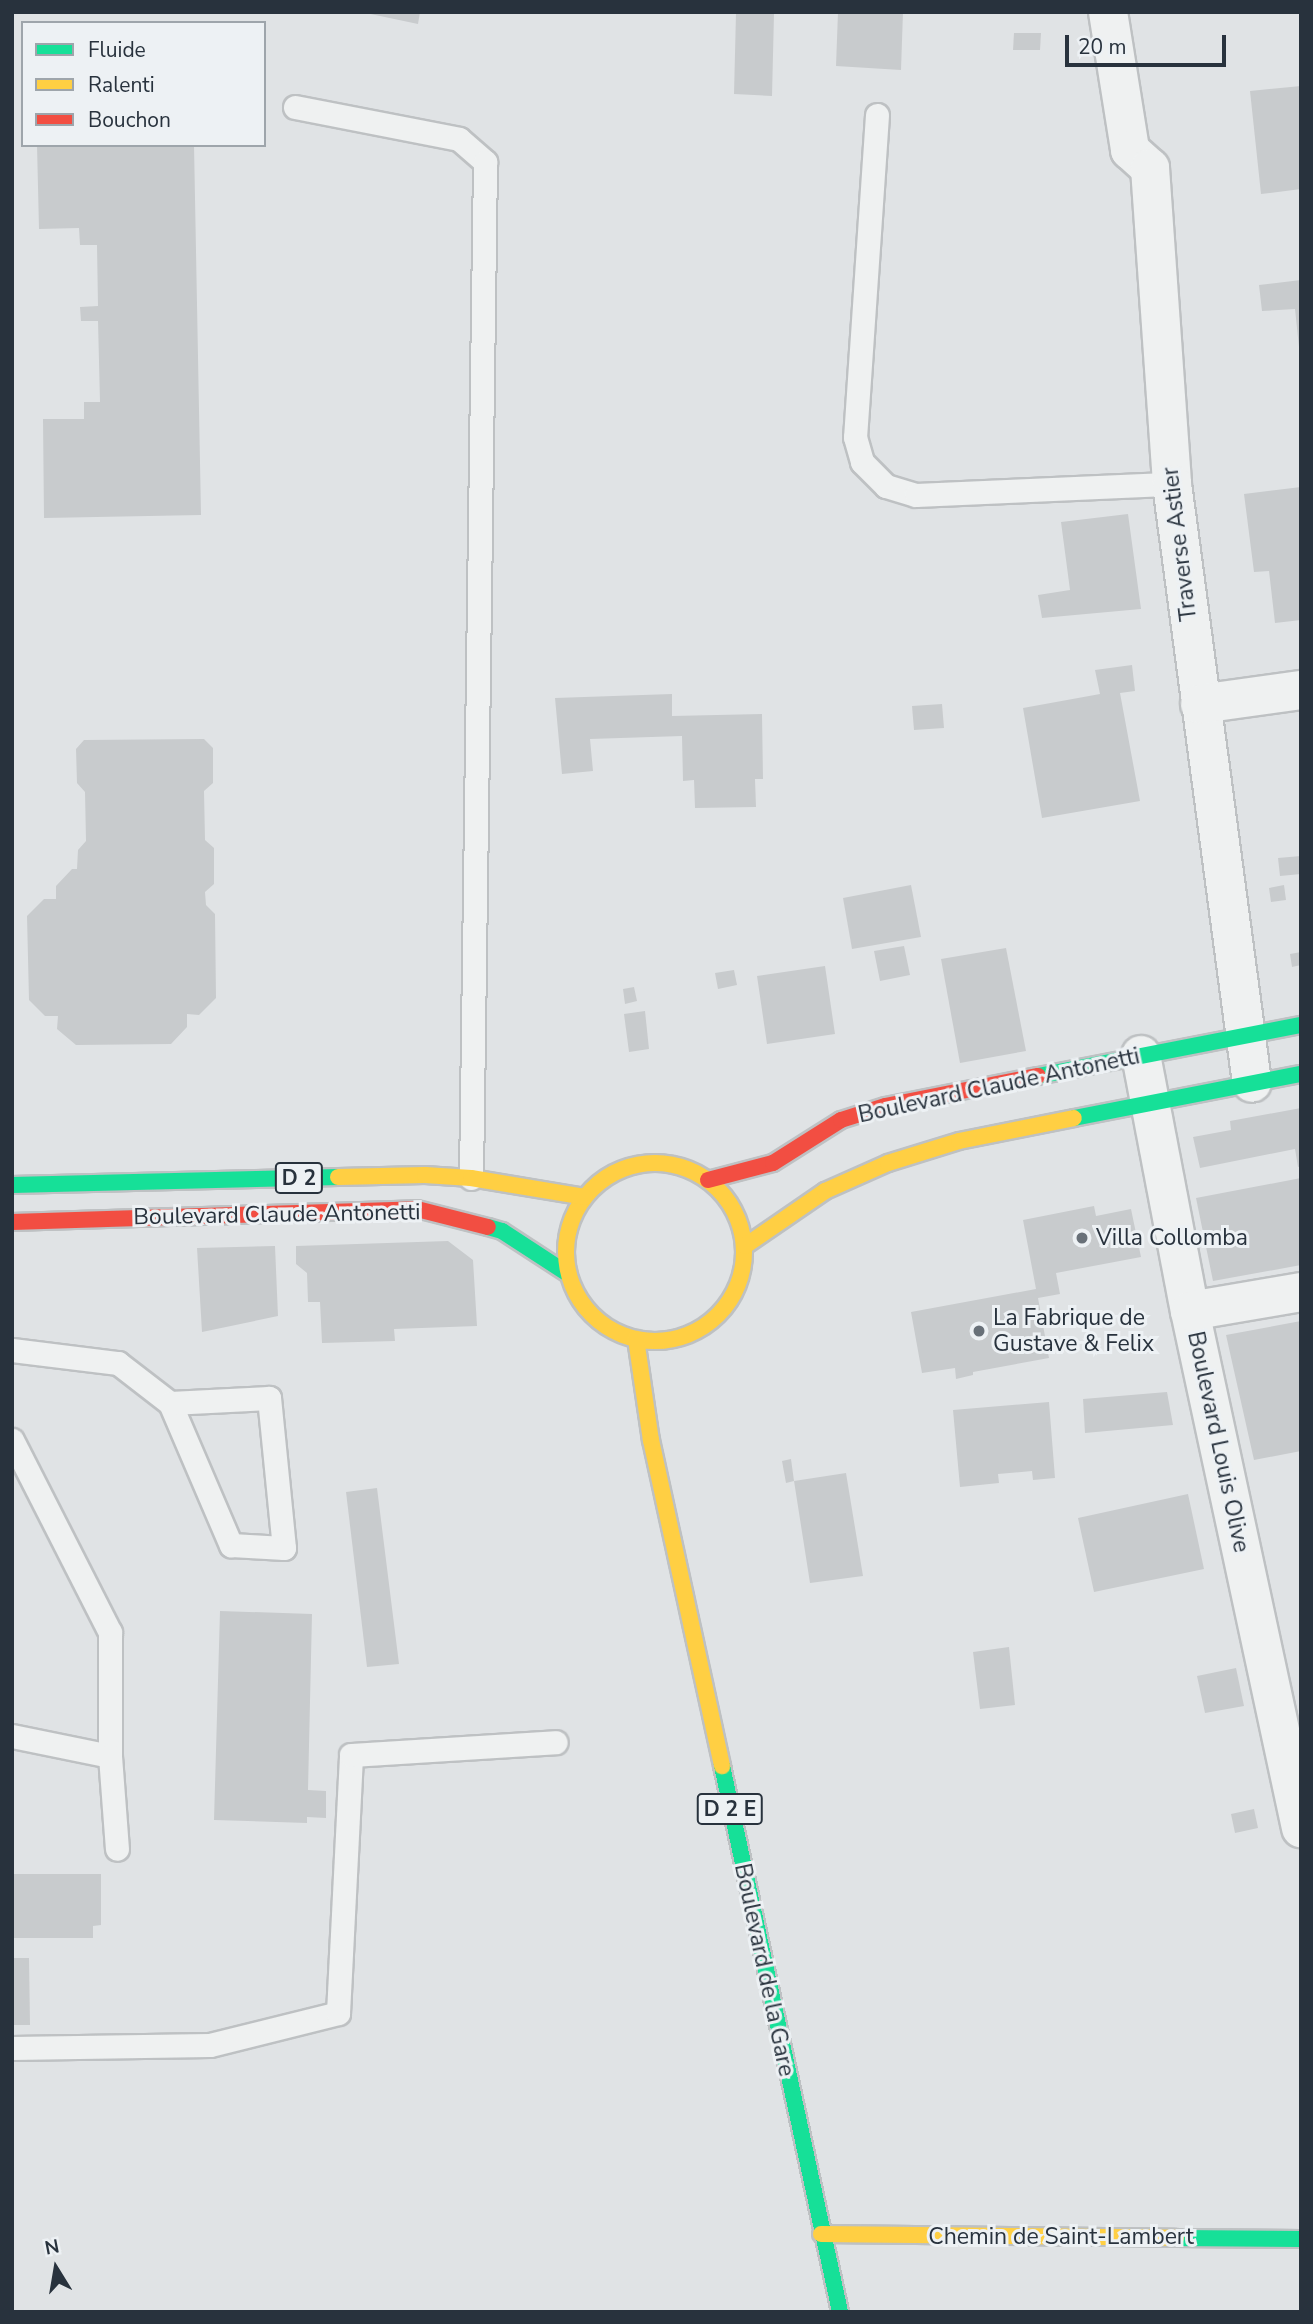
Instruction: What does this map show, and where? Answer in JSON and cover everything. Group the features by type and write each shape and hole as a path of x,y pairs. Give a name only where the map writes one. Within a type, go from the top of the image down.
{"main road":[{"name":"Boulevard Claude Antonetti","path":"708,1180 773,1163 841,1120 885,1106 1301,1025"},
{"name":"Boulevard Claude Antonetti","path":"745,1246 825,1191 888,1163 959,1141 1301,1074"},
{"path":"657,1163 684,1167 708,1180 734,1209 745,1246 740,1279 725,1308 700,1330 669,1340 636,1339 606,1327 582,1304 568,1275 567,1234 584,1197 604,1177 629,1166 657,1163"},
{"name":"Boulevard Claude Antonetti","path":"12,1185 412,1175 471,1178 584,1197"},
{"name":"Boulevard Claude Antonetti","path":"12,1222 417,1209 502,1231 568,1275"},
{"name":"Boulevard de la Gare","path":"636,1339 651,1440 840,2312"},
{"name":"Chemin de Saint-Lambert","path":"821,2234 1301,2239"}],"street":[{"name":"Traverse Astier","path":"1108,12 1130,150 1150,168 1172,484 1252,1083"},
{"path":"1200,704 1301,690"},
{"name":"Boulevard Louis Olive","path":"1140,1055 1189,1311 1295,1766 1301,1828"},
{"path":"1189,1311 1301,1292"}],"lane":[{"path":"295,107 459,139 485,162 471,1178"},
{"path":"877,115 855,437 862,462 886,486 916,495 1172,484"},
{"path":"12,1350 118,1363 170,1403 232,1545 284,1548 269,1398 170,1403"},
{"path":"12,1440 110,1632 110,1756 117,1849"},
{"path":"12,1736 110,1756"},
{"path":"12,2048 210,2045 338,2013 351,1755 556,1742"}],"building":[{"path":"361,12 420,12 418,24"},
{"path":"838,12 903,12 901,70 836,66"},
{"path":"736,13 774,14 772,96 734,94"},
{"path":"1014,33 1041,33 1040,50 1013,50"},
{"path":"1301,86 1301,189 1261,194 1250,91"},
{"path":"37,147 194,147 201,515 44,518 43,419 84,419 84,402 100,402 98,321 81,321 80,307 98,306 97,245 80,245 79,228 39,229"},
{"path":"1301,280 1299,347 1295,309 1262,311 1259,285"},
{"path":"1301,487 1301,620 1275,623 1269,571 1254,572 1244,494"},
{"path":"1128,514 1141,609 1042,618 1038,595 1070,590 1061,522"},
{"path":"1132,665 1135,691 1120,693 1140,801 1042,818 1023,708 1100,694 1095,670"},
{"path":"672,694 672,716 762,714 763,779 755,779 756,807 695,808 694,780 683,781 682,736 590,739 593,771 562,774 555,698"},
{"path":"942,704 944,728 914,730 912,706"},
{"path":"204,739 213,748 213,783 204,791 205,840 214,848 214,884 205,892 206,905 215,914 216,998 199,1015 187,1014 187,1027 171,1044 76,1045 57,1029 58,1016 45,1016 29,1000 27,916 44,899 56,899 56,886 72,869 77,869 78,850 86,841 85,792 77,783 76,749 84,740"},
{"path":"1301,856 1301,874 1280,876 1278,858"},
{"path":"911,885 921,937 852,949 843,898"},
{"path":"1284,885 1286,900 1271,902 1269,888"},
{"path":"904,946 910,975 880,981 874,951"},
{"path":"1006,948 1026,1051 960,1063 941,959"},
{"path":"1301,952 1301,965 1292,967 1290,954"},
{"path":"825,966 835,1034 767,1044 757,976"},
{"path":"734,970 737,985 718,989 715,973"},
{"path":"634,987 637,1001 625,1004 623,989"},
{"path":"645,1011 649,1049 629,1052 624,1014"},
{"path":"1301,1108 1301,1166 1298,1167 1295,1149 1200,1168 1193,1137 1231,1130 1230,1121"},
{"path":"1301,1178 1301,1265 1213,1281 1196,1198"},
{"path":"1094,1206 1096,1216 1131,1209 1141,1257 1056,1273 1060,1294 1038,1298 1049,1358 973,1372 973,1375 956,1379 955,1368 922,1373 911,1312 1036,1289 1023,1220"},
{"path":"448,1241 473,1260 477,1326 394,1329 395,1341 322,1343 320,1302 308,1302 307,1273 296,1264 296,1246"},
{"path":"275,1246 278,1316 202,1332 197,1248"},
{"path":"1301,1321 1301,1451 1254,1460 1226,1335"},
{"path":"1167,1392 1173,1425 1085,1433 1083,1399"},
{"path":"1049,1402 1055,1478 1033,1480 1032,1471 998,1474 999,1483 960,1487 953,1410"},
{"path":"791,1459 794,1481 786,1483 782,1461"},
{"path":"846,1473 863,1576 810,1583 794,1481"},
{"path":"377,1488 399,1664 367,1667 346,1492"},
{"path":"1188,1494 1204,1569 1094,1592 1078,1518"},
{"path":"220,1611 312,1614 308,1790 326,1791 326,1818 307,1817 307,1823 214,1820"},
{"path":"1009,1647 1015,1705 980,1709 973,1652"},
{"path":"1236,1668 1244,1706 1205,1713 1197,1676"},
{"path":"1254,1809 1258,1828 1235,1833 1231,1814"},
{"path":"12,1874 101,1874 101,1925 93,1926 93,1938 12,1938"},
{"path":"12,1958 29,1958 30,2025 12,2025"}],"traffic: fast":[{"path":"1038,1076 1301,1025"},
{"path":"1074,1118 1301,1074"},
{"path":"12,1185 338,1177"},
{"path":"488,1227 502,1231 568,1274"},
{"path":"722,1766 840,2312"},
{"path":"1176,2238 1301,2239"}],"traffic: slow":[{"path":"745,1246 825,1191 888,1163 959,1141 1074,1118"},
{"path":"655,1163 689,1170 718,1189 737,1218 744,1252 737,1286 718,1315 689,1334 655,1341 621,1334 592,1315 573,1286 566,1252 573,1218 592,1189 621,1170 655,1163"},
{"path":"338,1177 425,1175 471,1178 584,1197"},
{"path":"636,1339 651,1440 722,1766"},
{"path":"821,2234 1176,2238"}],"traffic: jam":[{"path":"708,1180 773,1163 841,1120 885,1106 1038,1076"},
{"path":"12,1222 417,1209 488,1227"}],"place":[{"name":"Villa Collomba","path":"1082,1238"},
{"name":"La Fabrique de Gustave & Felix","path":"979,1331"}]}
